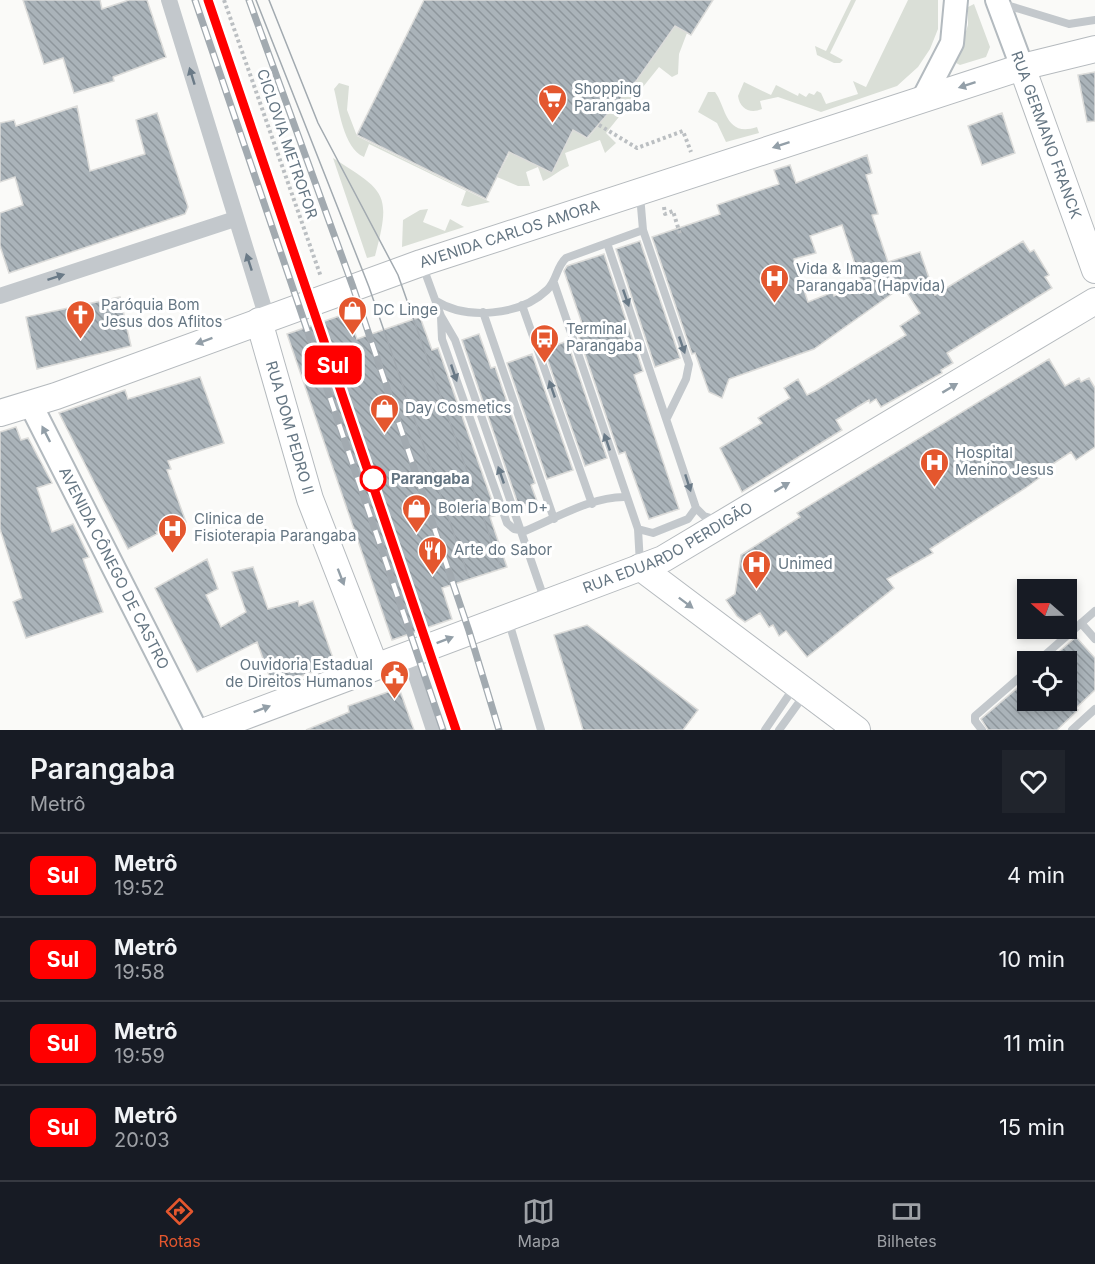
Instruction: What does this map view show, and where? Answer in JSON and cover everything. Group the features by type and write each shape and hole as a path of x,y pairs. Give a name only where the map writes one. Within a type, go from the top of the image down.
{"main road":[{"path":"923,99 952,43 956,0"},
{"name":"RUA GERMANO FRANCK","path":"998,1 1095,270"},
{"name":"AVENIDA CARLOS AMORA","path":"0,413 31,405 327,296 640,191 814,127 923,99 1022,67 1095,49"},
{"name":"RUA EDUARDO PERDIGÃO","path":"208,730 507,615 663,559 1095,301"},
{"name":"RUA DOM PEDRO II","path":"263,320 310,499 375,666"},
{"name":"AVENIDA CÔNEGO DE CASTRO","path":"31,405 196,730"},
{"path":"640,567 857,730"}],"street":[{"name":"RUA DOM PEDRO II","path":"169,0 263,320"},
{"path":"0,296 235,219"},
{"path":"409,654 434,730"}],"lane":[{"path":"998,1 1069,24 1095,20"},
{"path":"640,191 643,230 689,364 686,379 668,418"},
{"path":"436,301 459,313 483,312 522,304 546,292 554,283 561,262 566,258 643,230"},
{"path":"607,243 668,418 696,508 704,516 724,522"},
{"path":"421,263 441,316 455,340 546,601"},
{"path":"554,283 638,529 640,567"},
{"path":"522,304 592,504"},
{"path":"483,312 554,519"},
{"path":"520,530 525,531 592,504 615,497 626,497"},
{"path":"638,529 653,533 688,519 696,508"},
{"path":"1049,651 1095,611"},
{"path":"507,615 541,730"},
{"path":"1081,623 1095,639"},
{"path":"982,730 975,721 975,716 1017,680"},
{"path":"765,730 800,689"},
{"path":"779,730 800,689"},
{"path":"1072,730 1095,709"}],"path":[{"name":"CICLOVIA METROFOR","path":"224,0 327,296"},
{"path":"599,125 637,148 683,131 691,153 681,156"},
{"path":"673,211 680,234"}],"shaded area":[{"path":"851,0 856,0 830,53 843,60 840,63 834,63 817,55 815,46 826,51"},
{"path":"908,0 938,0 938,29 930,49 918,67 897,86 821,112 778,97 760,101 762,109 753,111 741,104 738,96 744,82 771,95 776,85 798,96 799,93 806,97 809,93 814,95 817,91 821,93 826,104 858,94 853,81 866,87"},
{"path":"974,4 990,47 986,57 960,65 956,63 968,25 968,7"},
{"path":"675,26 687,33 679,54 678,74 672,77 659,67 606,133 616,143 605,153 600,140 565,153 569,166 543,181 538,167 526,172 530,186 518,186 497,177 510,152 552,173 573,130 588,138 650,62"},
{"path":"339,83 349,86 347,110 357,136 490,202 468,207 461,205 466,191 369,144 364,157 357,152 347,137 340,116 334,89"},
{"path":"708,92 715,92 728,119 733,124 738,128 746,129 757,127 759,133 726,142 717,123 698,112"},
{"path":"333,158 364,178 380,196 383,219 375,256 367,258"},
{"path":"428,209 423,222 445,231 450,219 464,227 402,247 403,220 420,210"}],"building":[{"path":"23,0 100,0 102,9 129,0 147,0 166,57 113,77 114,81 74,93 63,58 44,64"},
{"path":"424,0 713,0 691,35 675,26 637,80 587,138 573,130 552,173 509,152 486,199 357,135"},
{"path":"1095,72 1095,121 1087,122 1078,75"},
{"path":"77,106 90,171 145,154 136,120 157,113 188,207 185,214 9,273 0,246 0,213 23,205 15,177 0,182 0,123 14,120 16,126"},
{"path":"1002,113 1015,153 982,165 968,126"},
{"path":"867,155 872,173 866,175 878,214 872,215 888,262 920,252 935,295 1023,241 1030,252 1034,250 1049,275 1045,277 1052,288 947,353 953,363 941,370 942,373 881,407 876,399 870,403 869,400 836,420 842,430 742,492 720,448 762,423 758,418 790,398 784,388 798,379 807,395 817,390 906,335 900,326 920,313 903,286 814,349 729,379 722,398 709,392 695,353 692,354 652,237 720,214 717,205 779,184 774,170 790,165 796,183","holes":["842,225 861,282 834,296 833,292 808,302 794,259 816,253 810,236"]},
{"path":"640,241 680,358 655,367 616,249"},
{"path":"604,254 643,371 634,375 679,509 649,519 625,452 619,454 579,337 586,335 564,271 567,266"},
{"name":"Paróquia Bom Jesus dos Aflitos","path":"120,297 131,346 37,369 26,317"},
{"path":"348,313 357,339 420,317 432,350 438,348 497,515 490,517 507,567 442,588 452,619 392,640 287,334"},
{"path":"479,334 491,368 495,367 535,483 531,485 537,501 519,507 462,340"},
{"path":"567,341 607,458 585,466 544,350"},
{"path":"532,354 573,470 547,479 507,363"},
{"name":"Hospital Menino Jesus","path":"1049,359 1065,386 1079,378 1081,382 1089,378 1095,388 1095,447 1076,460 1071,452 1045,469 1047,472 1027,487 930,549 933,553 887,579 894,588 807,657 786,631 779,636 773,625 769,627 760,613 745,622 737,616 726,600 735,594 741,555 800,517 797,513"},
{"path":"200,377 224,443 168,461 171,469 167,470 186,522 156,532 157,534 128,549 59,413 125,390 128,399"},
{"path":"16,427 21,440 28,438 52,483 37,488 52,532 73,524 89,557 83,559 103,612 26,638 13,602 22,598 0,529 0,432"},
{"path":"207,559 218,589 206,595 221,627 246,612 232,572 253,567 268,609 298,601 299,606 313,601 335,664 273,686 257,642 197,672 155,588"},
{"path":"587,625 698,710 683,730 583,730 554,635"},
{"path":"1077,638 1095,658 1095,690 1077,707 1077,651 1060,651"},
{"path":"399,688 414,730 306,730 349,712 348,706"},
{"path":"1017,688 1017,711 1077,711 1057,730 988,730 981,719"}],"tram line":[{"path":"256,0 369,287 468,575"},
{"path":"269,0 318,123 398,275 500,565"}],"railway":[{"path":"195,0 443,730"},
{"path":"208,0 456,730"},
{"path":"249,0 353,287 469,631 499,730"}],"metro line":[{"name":"Sul","path":"208,0 456,730"}],"place":[{"name":"Shopping Parangaba","path":"553,124"},
{"name":"Vida & Imagem Parangaba (Hapvida)","path":"775,304"},
{"name":"DC Linge","path":"352,336"},
{"name":"Paróquia Bom Jesus dos Aflitos","path":"80,340"},
{"name":"Terminal Parangaba","path":"545,364"},
{"name":"Day Cosmetics","path":"384,434"},
{"name":"Parangaba","path":"373,479"},
{"name":"Hospital Menino Jesus","path":"934,488"},
{"name":"Boleria Bom D+","path":"417,534"},
{"name":"Clinica de Fisioterapia Parangaba","path":"173,554"},
{"name":"Arte do Sabor","path":"433,576"},
{"name":"Unimed","path":"757,590"},
{"name":"Ouvidoria Estadual de Direitos Humanos","path":"394,700"}]}
